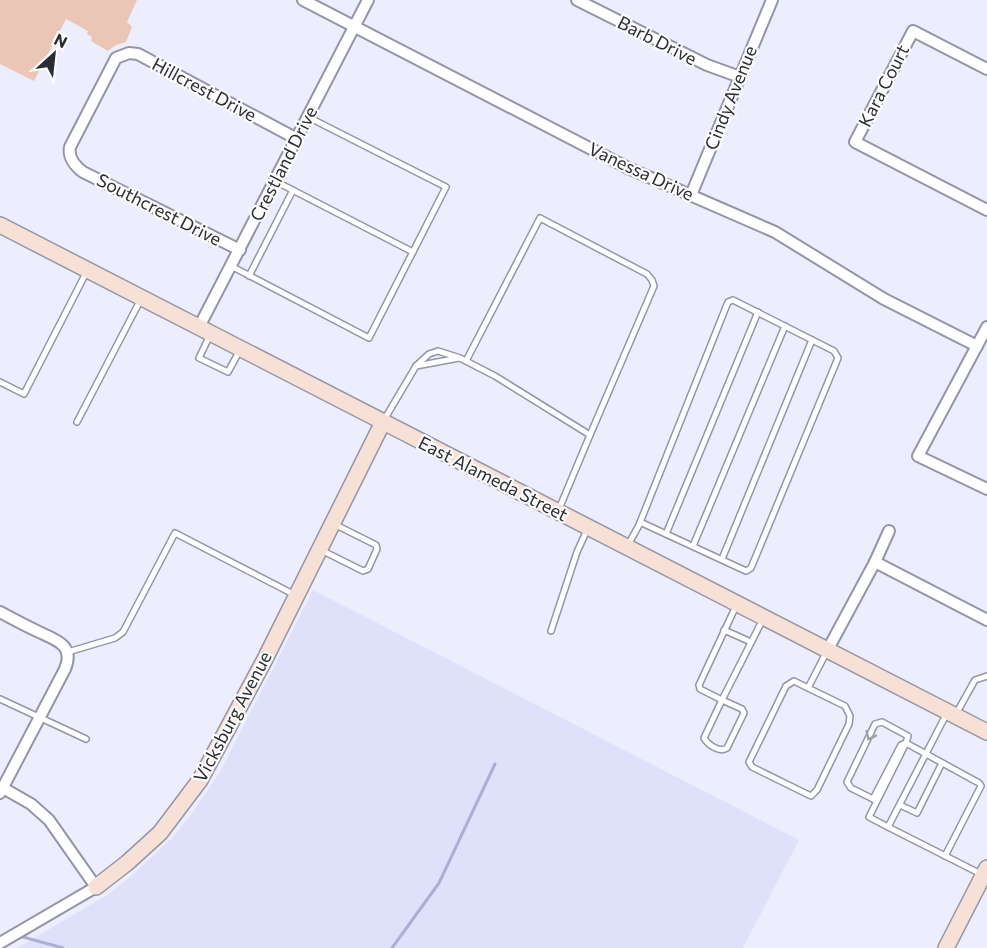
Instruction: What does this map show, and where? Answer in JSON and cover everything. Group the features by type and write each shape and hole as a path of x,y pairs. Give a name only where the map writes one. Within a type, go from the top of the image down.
{"street":[{"name":"Vanessa Drive","path":"303,0 628,168 775,232 884,299 977,346"},
{"name":"Crestland Drive","path":"205,330 231,266 368,0"},
{"name":"Barb Drive","path":"577,0 707,65 740,77"},
{"name":"Cindy Avenue","path":"691,195 772,0"},
{"name":"Kara Court","path":"987,69 913,31 855,142 987,210"},
{"name":"Hillcrest Drive","path":"79,169 70,156 70,147 98,96 112,64 119,56 129,53 138,54 297,139"},
{"name":"Southcrest Drive","path":"79,169 240,250"},
{"name":"East Alameda Street","path":"0,225 987,732"},
{"path":"987,327 918,456 987,489"},
{"name":"Vicksburg Avenue","path":"0,943 96,887 127,863 160,833 200,780 297,595 383,422"},
{"path":"827,651 889,531"},
{"path":"875,562 987,620"},
{"path":"0,612 57,640 68,652 65,669 1,790 31,804 49,820 96,887"},
{"path":"946,948 986,873"}],"lane":[{"path":"231,266 369,338 446,187 308,117"},
{"path":"276,181 413,252"},
{"path":"249,276 293,190"},
{"path":"463,359 540,218 647,274 652,280 654,286 557,512"},
{"path":"0,382 24,394 88,270"},
{"path":"77,422 141,298"},
{"path":"627,548 640,522 728,302 733,300 834,351 838,358 751,568 746,571 640,522"},
{"path":"666,534 758,312"},
{"path":"693,546 785,326"},
{"path":"205,330 199,358 228,372 240,348"},
{"path":"722,560 812,340"},
{"path":"383,422 416,366 429,354 438,351 463,359 516,388 590,435"},
{"path":"416,366 463,359"},
{"path":"320,549 363,571 368,569 377,549 376,545 333,523"},
{"path":"551,631 577,552 588,528"},
{"path":"68,652 115,638 123,632 175,533 297,595"},
{"path":"736,605 699,684 700,689 722,700 742,709 744,713 724,750 707,742 704,738 722,700 764,618"},
{"path":"724,630 751,642"},
{"path":"808,688 827,651"},
{"path":"888,827 926,753 951,714 975,680 987,676"},
{"path":"794,681 808,688 845,706 850,716 849,724 818,790 811,796 752,767 749,762 786,686 794,681"},
{"path":"0,699 86,739"},
{"path":"875,800 851,788 847,782 875,724 882,722 908,735 906,743 875,800 869,817 945,856 986,873"},
{"path":"906,743 980,783 981,786 945,856"},
{"path":"900,805 917,813 942,763"}],"shaded area":[{"path":"0,0 137,0 127,22 132,27 126,42 108,51 91,41 92,37 87,34 88,31 66,19 34,81 0,64"},
{"path":"313,590 799,840 743,948 17,948 109,894 171,839 220,772"}],"waterway":[{"path":"392,948 439,883 495,764"},
{"path":"16,937 63,948"}]}
